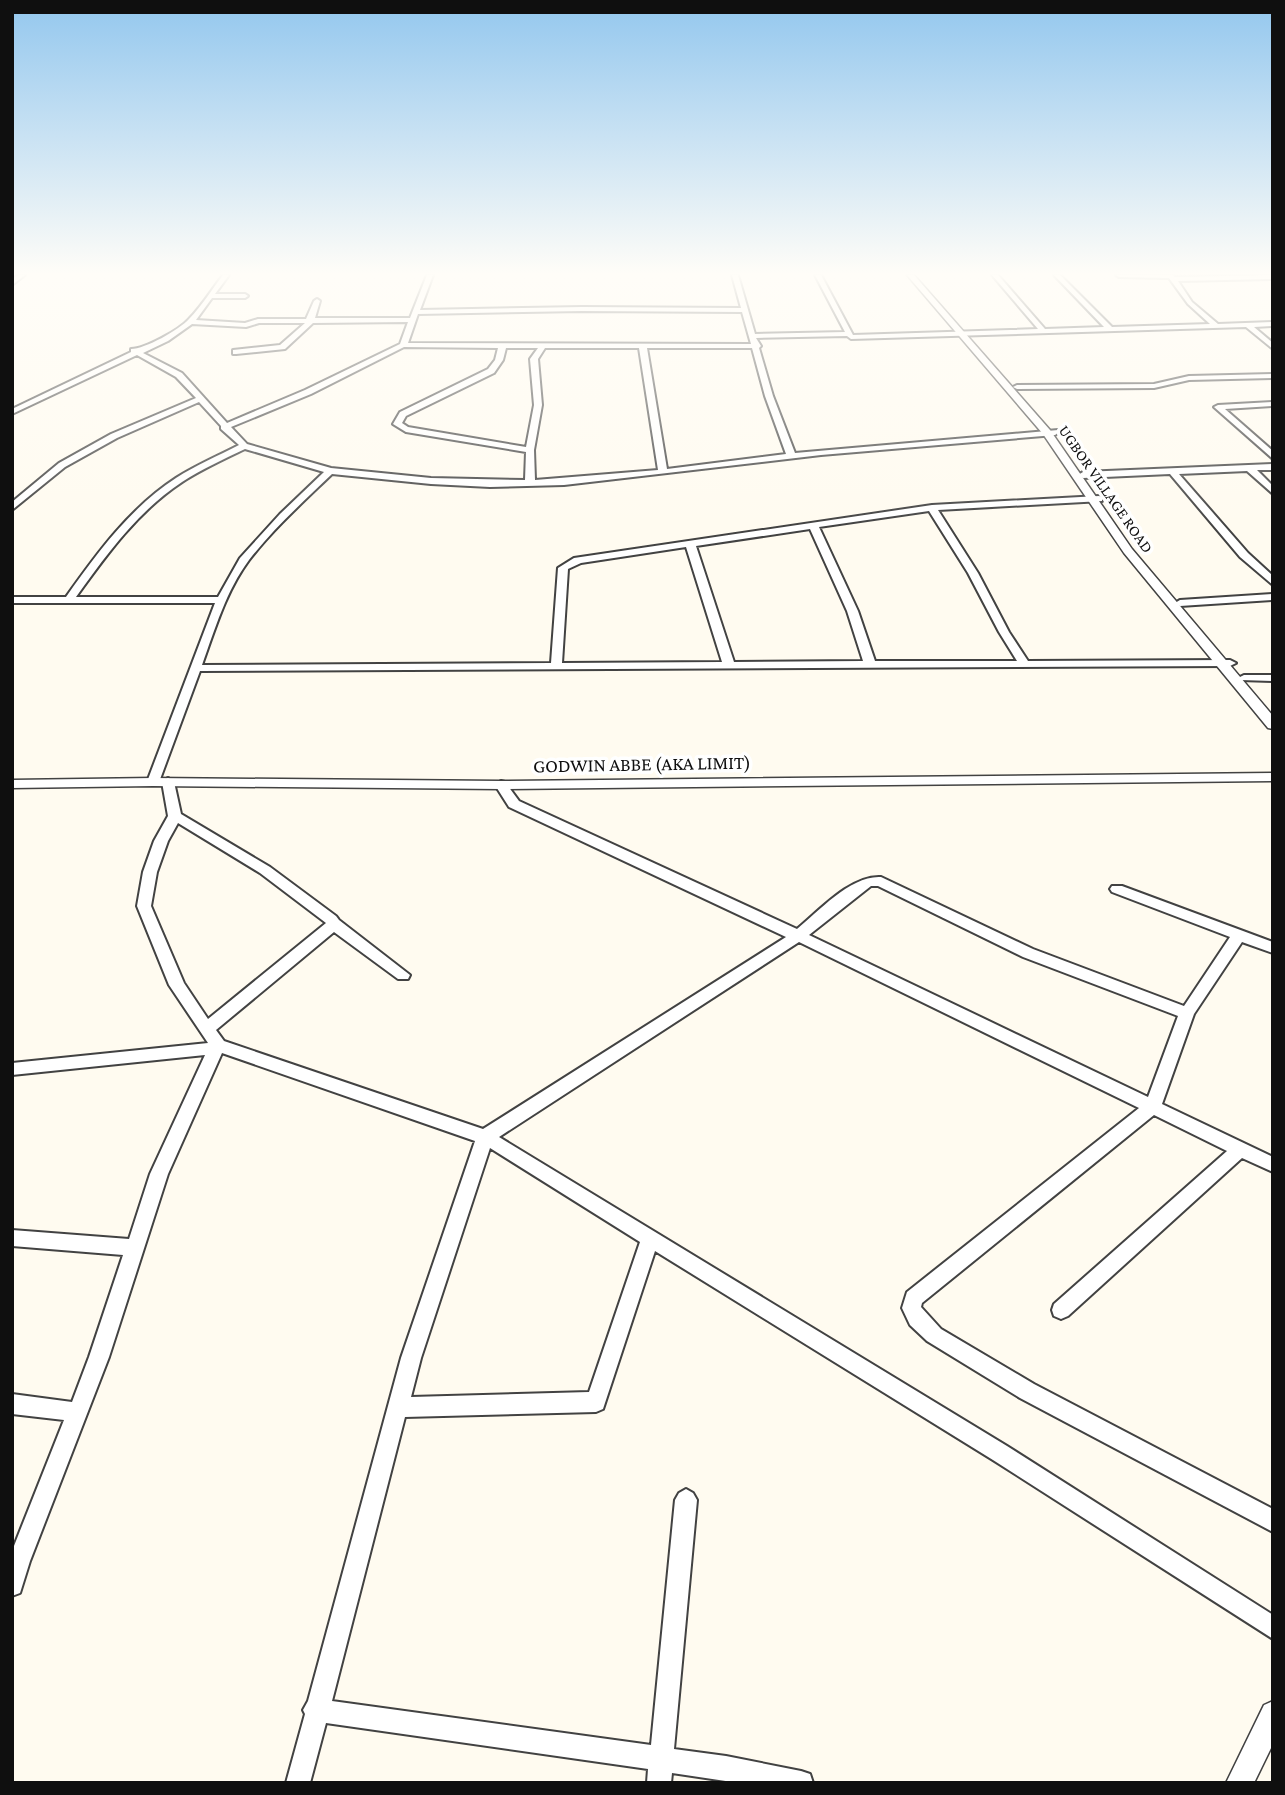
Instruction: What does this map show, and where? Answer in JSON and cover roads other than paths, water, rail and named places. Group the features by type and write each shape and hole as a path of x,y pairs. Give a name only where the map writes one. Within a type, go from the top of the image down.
{"street":[{"path":"12,412 118,359"},
{"path":"149,359 179,375 244,446 330,471 431,481 530,483 1051,432"},
{"path":"224,427 375,359"},
{"path":"499,359 491,371 403,414 397,424 406,429 530,450"},
{"path":"530,483 530,450 538,405 535,359"},
{"path":"645,359 663,472"},
{"path":"760,359 769,397 791,456"},
{"name":"UGBOR VILLAGE ROAD","path":"985,359 1051,432 1128,551 1225,663 1244,678 1273,710"},
{"name":"UGBOR VILLAGE ROAD","path":"988,359 1017,387 1083,475 1095,500 1180,603 1273,725"},
{"path":"1017,387 1154,386 1189,378 1273,376"},
{"path":"12,507 62,465 114,436 200,399"},
{"path":"1273,404 1218,407 1273,456"},
{"path":"69,600 109,544 144,507 178,480 244,446"},
{"path":"1083,475 1273,467"},
{"path":"1249,468 1273,491"},
{"path":"330,471 283,516 244,561 221,600 197,668 163,785 176,816 265,870 403,975"},
{"path":"1172,471 1244,555 1273,582"},
{"path":"556,665 563,568 578,560 932,508 1095,500"},
{"path":"932,508 973,573 1010,643 1025,665"},
{"path":"813,524 841,582 864,640 870,665"},
{"path":"690,543 729,665"},
{"path":"1180,603 1273,597"},
{"path":"12,600 221,600"},
{"path":"197,668 1225,663"},
{"path":"1244,678 1273,678"},
{"name":"GODWIN ABBE (AKA LIMIT)","path":"502,787 1273,777"},
{"name":"GODWIN ABBE (AKA LIMIT)","path":"12,784 502,787 1273,784"},
{"name":"GODWIN ABBE (AKA LIMIT)","path":"12,790 163,785"},
{"path":"502,787 514,804 798,936 1273,1165"},
{"path":"176,816 161,841 150,872 144,906 177,985 217,1047"},
{"path":"298,1783 315,1710 411,1358 485,1137 798,936 861,884 870,881 881,882 1028,953 1187,1013"},
{"path":"1117,889 1273,948"},
{"path":"206,1029 334,924"},
{"path":"1240,934 1187,1013 1153,1106 914,1298 911,1308 916,1319 934,1335 1027,1391 1273,1521"},
{"path":"12,1585 99,1357 159,1174 217,1047"},
{"path":"12,1069 217,1047 485,1137 1000,1454 1273,1628"},
{"path":"1061,1310 1241,1149"},
{"path":"12,1238 135,1248"},
{"path":"399,1407 596,1402 650,1238"},
{"path":"12,1404 77,1412"},
{"path":"659,1783 686,1500"},
{"path":"315,1710 660,1758 801,1783"},
{"path":"1240,1783 1273,1714"}]}
